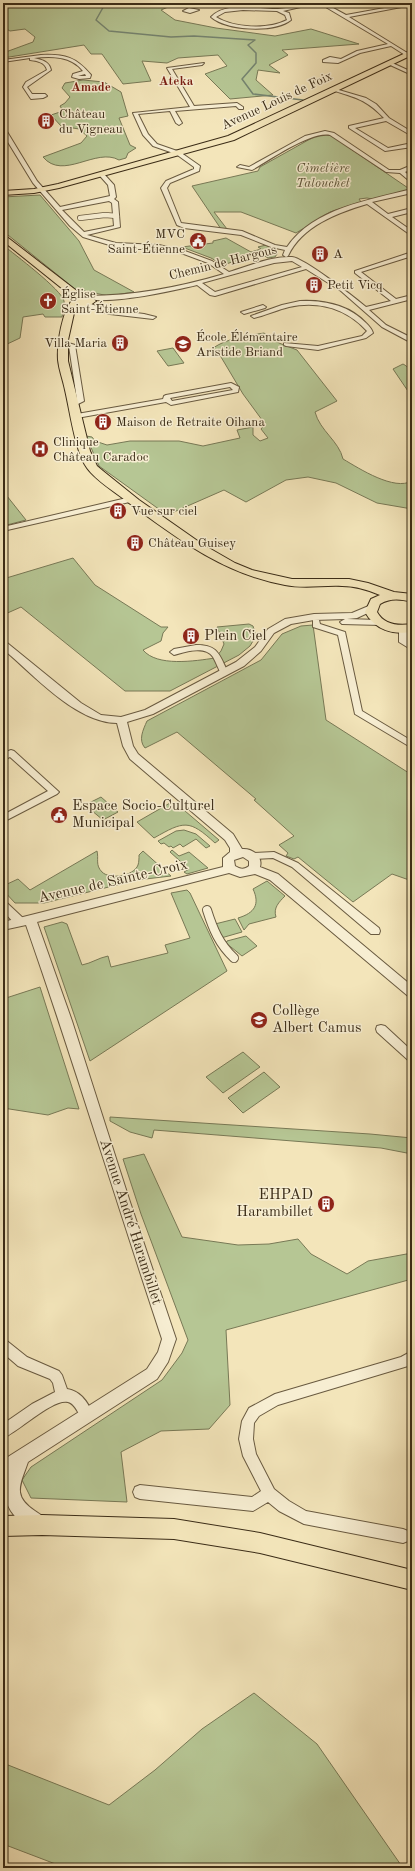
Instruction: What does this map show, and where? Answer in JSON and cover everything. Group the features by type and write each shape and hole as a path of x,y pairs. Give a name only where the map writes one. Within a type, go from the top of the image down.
{"main road":[{"name":"Avenue Louis de Foix","path":"3,194 43,191 240,134 409,53"},
{"path":"3,237 83,302 69,317 62,343 65,371 77,416 84,451 92,468 203,552 235,568 286,582 311,584 334,582 356,585 391,596 412,598"},
{"path":"356,585 367,593 373,605 373,617 378,623 389,628 408,629"},
{"path":"373,605 383,597 391,596"},
{"path":"3,1526 42,1525 174,1529 260,1543 412,1580"}],"street":[{"path":"278,10 288,14 288,20 284,24 274,26 241,25 221,22 210,17 218,13 235,10 264,8 278,10 316,3"},
{"path":"322,4 335,3"},
{"path":"322,4 345,16 390,45 409,53"},
{"path":"345,16 412,4"},
{"path":"192,12 202,16"},
{"path":"341,60 366,50 390,45"},
{"path":"3,61 42,56 71,59 78,63 86,72"},
{"path":"26,58 42,62 48,66 49,70 25,87 30,95"},
{"path":"390,63 412,74"},
{"path":"193,108 169,68 202,64"},
{"path":"334,90 364,99 374,105 387,119 412,134"},
{"path":"241,108 237,104 135,113 151,141 161,148 178,153 198,168 194,172 168,182 164,188 179,224 184,226 242,233 273,246 288,249"},
{"path":"172,110 180,123"},
{"path":"387,119 351,127 387,150 412,145"},
{"path":"3,130 33,179 82,234 97,241 111,244 159,247 183,252 210,262 229,275"},
{"path":"240,167 250,169 306,137 316,133 327,132 388,170 401,172 412,181"},
{"path":"401,172 412,167"},
{"path":"102,175 111,186 113,197 110,199"},
{"name":"Chemin de Hargous","path":"83,302 198,283 273,261 287,259 288,249 304,232 320,221 339,211 412,191"},
{"path":"58,208 110,199 115,202 118,227 82,234"},
{"path":"368,202 412,234"},
{"path":"387,216 412,210"},
{"path":"80,218 105,215 117,216"},
{"path":"395,301 357,272 412,254"},
{"path":"287,259 299,262 308,267 350,296 379,323 391,331 412,341"},
{"path":"198,283 212,294 215,294 308,267"},
{"path":"334,306 350,296"},
{"path":"364,309 412,297"},
{"path":"83,302 100,312 115,313 139,308 144,312 143,315"},
{"path":"244,312 302,303 319,303 334,306 355,316 370,331 368,336 318,348 286,344"},
{"path":"105,305 115,313 126,317 143,315 153,317"},
{"path":"254,316 270,307"},
{"path":"113,321 115,313"},
{"path":"366,326 379,323"},
{"path":"77,416 167,400 171,403 236,391 237,388 231,385 166,397 167,400"},
{"path":"3,529 131,499"},
{"path":"316,620 354,616 373,605"},
{"path":"3,644 78,708 97,718 121,720 132,718 148,712 247,659 271,631 288,621 300,618 358,623 378,623"},
{"path":"316,620 316,625 342,634 358,712 412,745"},
{"path":"408,629 402,638 404,642 412,647"},
{"path":"174,652 200,648 208,649 215,653 224,672"},
{"path":"121,720 128,746 134,756 229,837 236,848 236,854"},
{"path":"3,757 10,753 54,792 3,819"},
{"path":"253,856 256,863 254,869 244,874 236,873 230,869 227,862 236,854 245,853 253,856 274,855 295,865 375,931"},
{"name":"Avenue de Sainte-Croix","path":"3,926 230,869"},
{"path":"254,869 274,877 412,993"},
{"path":"3,905 24,920"},
{"path":"207,910 217,941 234,958"},
{"name":"Avenue André Harambillet","path":"3,1469 21,1459 152,1374 167,1350 169,1339 122,1199 64,1014 24,920"},
{"path":"381,1029 412,1057"},
{"path":"3,1345 25,1363 44,1368 55,1375 60,1383 62,1395"},
{"path":"403,1536 304,1517 284,1506 269,1494 250,1456 246,1439 248,1421 254,1412 276,1400 374,1372 404,1362 412,1357"},
{"path":"3,1432 62,1395 72,1396 76,1399 87,1415"},
{"path":"21,1459 12,1485 14,1502 18,1509 42,1525"},
{"path":"140,1492 253,1504 269,1494"}],"green space":[{"path":"195,3 173,5 161,10 175,20 216,28 275,36 311,29 359,44 282,50 288,55 269,65 280,73 258,70 256,80 273,95 230,99 205,74 227,66 218,55 178,58 167,63 142,61 151,81 123,84 102,54 91,54 84,45 3,58 3,53 33,42 35,37 25,29 10,31 3,27 3,4"},
{"path":"83,80 104,82 121,92 128,116 119,118 130,145 136,148 128,153 126,158 119,160 110,157 100,157 70,165 60,166 51,163 43,157 81,143 87,136 79,129 61,126 51,115 63,111 60,106 70,97 62,88 65,83"},
{"name":"Cimetière Talouchet","path":"319,134 329,134 411,190 372,199 359,199 361,202 330,212 296,233 241,212 214,212 227,229 221,229 192,186 258,171 260,167"},
{"path":"40,195 79,241 94,270 134,292 109,296 75,289 3,231 3,197"},
{"path":"226,238 251,252 261,249 258,247 266,245 276,251 277,254 275,257 268,258 260,253 223,265 211,258 182,247 213,243 213,241"},
{"path":"3,245 37,272 55,289 64,301 64,304 62,317 45,317 43,314 23,317 20,338 3,346"},
{"path":"264,333 279,343 297,350 337,401 315,412 317,419 338,447 343,459 377,478 396,483 412,481 412,509 377,503 336,483 308,477 286,480 246,502 224,490 167,515 99,466 86,436 92,437 95,441 107,445 130,441 179,441 203,446 240,438 237,430 253,427 253,435 260,441 268,438 261,429 265,424 243,394 221,357 213,348 244,336"},
{"path":"173,348 184,363 168,366 157,351"},
{"path":"403,364 407,367 411,374 412,397 393,369"},
{"path":"3,491 26,520 3,526"},
{"path":"73,558 95,585 161,627 168,627 163,633 161,641 143,650 157,659 177,662 215,658 221,651 224,644 217,627 249,624 253,626 256,636 250,646 239,655 170,691 125,691 21,607 3,615 3,579"},
{"path":"313,625 326,720 412,775 412,881 392,874 353,902 298,857 294,859 286,856 288,853 279,845 294,836 254,800 256,799 177,732 145,748 142,742 142,735 147,721 261,660 282,634 301,626"},
{"path":"101,797 118,812 103,820 85,805"},
{"path":"170,803 178,805 219,840 215,843 199,830 192,826 186,825 173,828 154,838 137,822"},
{"path":"184,830 196,834 210,846 206,848 196,839 183,847 180,844 173,848 164,843 161,844 158,841 176,831"},
{"path":"172,850 179,856 189,852 208,868 187,874 184,872 189,869 170,852"},
{"path":"97,851 100,869 102,872 110,876 122,876 136,869 139,861 139,855 143,851 171,876 137,880 44,903 15,903 3,890 3,886 18,879 30,890"},
{"path":"267,881 285,896 276,908 276,917 249,924 244,930 238,918 252,911 256,903 253,889"},
{"path":"187,890 190,893 227,971 90,1061 44,927 62,922 67,924 82,965 108,956 111,967 168,953 165,945 190,938 171,893"},
{"path":"235,919 242,932 221,938 215,924"},
{"path":"246,936 257,946 242,956 226,943 227,941"},
{"path":"40,987 79,1109 68,1108 48,1115 3,1108 3,999"},
{"path":"243,1052 260,1067 223,1093 206,1077"},
{"path":"264,1072 280,1087 243,1113 228,1098"},
{"path":"110,1117 412,1138 412,1154 381,1148 154,1130 152,1138 130,1132 110,1121"},
{"path":"144,1154 182,1237 238,1245 269,1244 298,1239 311,1254 347,1274 368,1261 412,1253 412,1279 226,1330 230,1405 209,1429 161,1431 121,1452 127,1502 31,1498 22,1480 31,1467 162,1380 182,1353 188,1340 141,1214 123,1159"},
{"path":"254,1693 317,1744 403,1868 66,1868 3,1844 3,1763 109,1805 155,1770 202,1729"}],"waterway":[{"path":"104,3 105,4 96,20 109,31 171,37 194,36 255,40 248,45 256,53 256,63 242,79 253,94 303,100"}],"place":[{"name":"Château du Vigneau","path":"46,121"},
{"name":"MVC Saint-Étienne","path":"198,241"},
{"name":"A","path":"320,254"},
{"name":"Petit Vicq","path":"314,285"},
{"name":"Église Saint-Étienne","path":"48,301"},
{"name":"Villa Maria","path":"120,343"},
{"name":"École Élémentaire Aristide Briand","path":"183,344"},
{"name":"Maison de Retraite Oihana","path":"103,422"},
{"name":"Clinique Château Caradoc","path":"40,449"},
{"name":"Vue sur ciel","path":"118,511"},
{"name":"Château Guisey","path":"135,543"},
{"name":"Plein Ciel","path":"191,636"},
{"name":"Espace Socio-Culturel Municipal","path":"59,815"},
{"name":"Collège Albert Camus","path":"259,1020"},
{"name":"EHPAD Harambillet","path":"326,1204"}],"district":[{"name":"Ateka","path":"176,81"},
{"name":"Amade","path":"91,87"}]}
